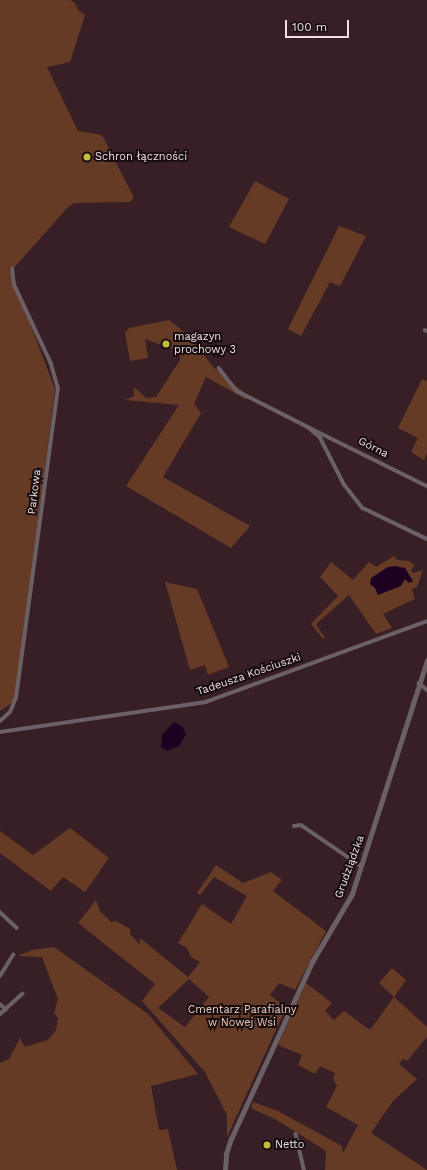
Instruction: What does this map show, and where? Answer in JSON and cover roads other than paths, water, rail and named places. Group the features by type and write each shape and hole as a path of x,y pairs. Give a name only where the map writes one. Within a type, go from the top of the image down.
{"street":[{"name":"Parkowa","path":"0,721 10,712 16,698 58,389 51,364 14,285 12,268"},
{"name":"Górna","path":"219,368 237,391 427,486"},
{"path":"310,428 326,445 344,484 363,508 427,539"},
{"name":"Tadeusza Kościuszki","path":"0,732 206,702 427,621"},
{"name":"Grudziądzka","path":"225,1170 229,1144 263,1068 312,962 352,894 427,661"},
{"path":"419,683 427,690"},
{"path":"294,826 301,825 361,866"},
{"path":"0,912 17,928"},
{"path":"0,976 13,955"},
{"path":"0,1014 22,994"},
{"path":"0,1004 6,1009"},
{"path":"296,1134 304,1170"}],"place":[{"name":"Schron łączności","path":"87,157"},
{"name":"magazyn prochowy 3","path":"166,344"},
{"name":"Netto","path":"267,1145"}],"park label":[{"name":"Cmentarz Parafialny w Nowej Wsi","path":"242,1017"}]}
